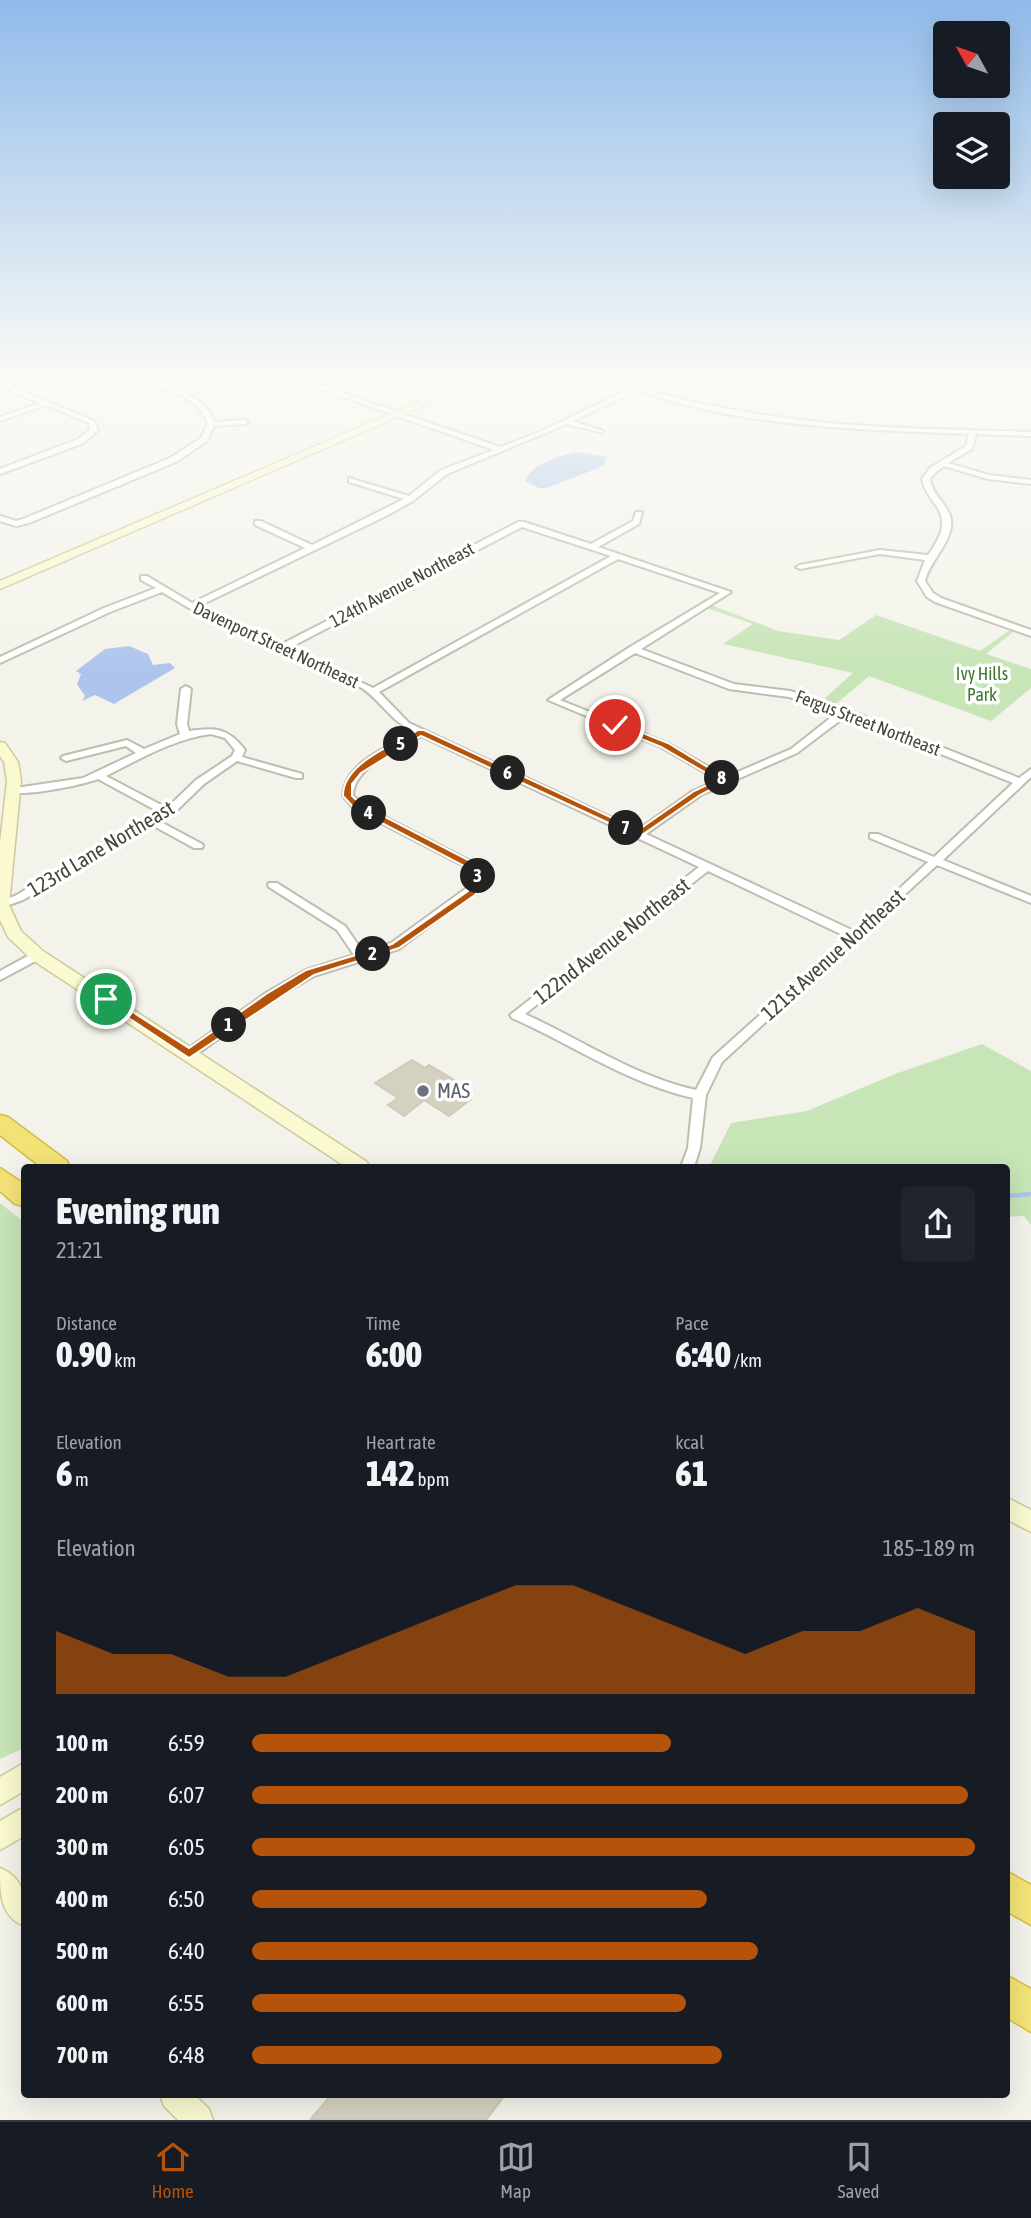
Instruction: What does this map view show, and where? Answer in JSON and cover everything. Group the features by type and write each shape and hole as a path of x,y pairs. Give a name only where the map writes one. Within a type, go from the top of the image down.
{"highway":[{"path":"0,1123 54,1164"},
{"path":"0,1177 21,1194"},
{"path":"1010,1892 1031,1908"},
{"path":"1010,1996 1031,2013"}],"main road":[{"path":"0,575 248,472"},
{"path":"0,585 256,472"},
{"path":"0,746 11,762 13,791 1,905 14,933 37,955 355,1164"},
{"path":"1010,1509 1031,1522"},
{"path":"0,1792 21,1778"},
{"path":"0,1837 21,1822"},
{"path":"0,1882 21,1909"},
{"path":"178,2098 198,2120"}],"street":[{"path":"0,518 16,524 144,472"},
{"path":"192,606 410,499 437,476 446,472"},
{"path":"932,472 926,483 945,513 947,525 922,574 925,590 945,603 1031,633"},
{"path":"970,472 988,477 1031,482"},
{"path":"352,480 410,499"},
{"path":"590,548 636,522 639,514"},
{"path":"258,523 311,548"},
{"name":"124th Avenue Northeast","path":"282,648 522,524 590,548"},
{"path":"590,548 727,592"},
{"path":"800,567 880,552 930,558"},
{"path":"374,691 400,679 617,555"},
{"name":"Davenport Street Northeast","path":"144,578 192,606 374,691 397,719 421,732 855,936"},
{"path":"0,660 107,610 161,589"},
{"path":"724,780 664,745 553,700 727,592"},
{"name":"Fergus Street Northeast","path":"633,649 732,687 790,694 845,712 1020,782"},
{"path":"185,734 186,689"},
{"path":"639,834 697,793 794,751 845,712"},
{"path":"189,1054 270,996 310,973 406,939 472,892 479,880 470,865 358,807 346,790 351,778 358,771 421,732"},
{"path":"13,791 99,776 185,734 225,734 235,740 240,750 236,758 299,776"},
{"path":"66,758 127,743 143,754"},
{"name":"123rd Lane Northeast","path":"1,905 19,898 150,820 168,813 201,782 236,758"},
{"name":"121st Avenue Northeast","path":"688,1164 694,1148 700,1095 717,1060 937,862 1031,772"},
{"path":"99,776 168,813"},
{"path":"150,820 198,846"},
{"path":"874,836 1031,900"},
{"name":"122nd Avenue Northeast","path":"516,1015 707,866"},
{"path":"273,885 341,928 361,957"},
{"path":"0,976 37,955"},
{"path":"516,1015 635,1077 673,1090 700,1095"}],"green space":[{"name":"Ivy Hills Park","path":"711,605 778,631 839,640 876,615 980,651 1010,630 1014,631 986,654 1031,669 1031,688 991,721 869,676 836,704 824,699 853,673 723,644 753,624 707,608"},
{"path":"982,1044 1031,1071 1031,1225 1024,1216 1010,1217 1010,1164 710,1164 731,1123 807,1111 895,1074"},
{"path":"0,1203 21,1220 21,1749 0,1759"}],"water":[{"path":"532,472 588,472 547,488 539,488 525,481"},
{"path":"129,646 148,654 153,665 170,663 175,668 114,704 95,695 82,701 85,696 77,684 81,674 76,671 105,649"}],"building":[{"name":"MAS","path":"412,1060 425,1068 429,1065 454,1080 448,1085 471,1099 449,1116 424,1100 404,1116 388,1105 398,1098 375,1083"},
{"path":"328,2098 503,2098 486,2120 310,2120"}],"waterway":[{"path":"1010,1196 1031,1194"}],"place":[{"name":"MAS","path":"423,1091"}],"route":[{"path":"106,999 189,1054 270,996 310,973 395,946 472,892 479,880 470,865 358,807 346,790 347,784 358,771 421,732 639,834 697,793 724,780 664,745 615,725"}]}
